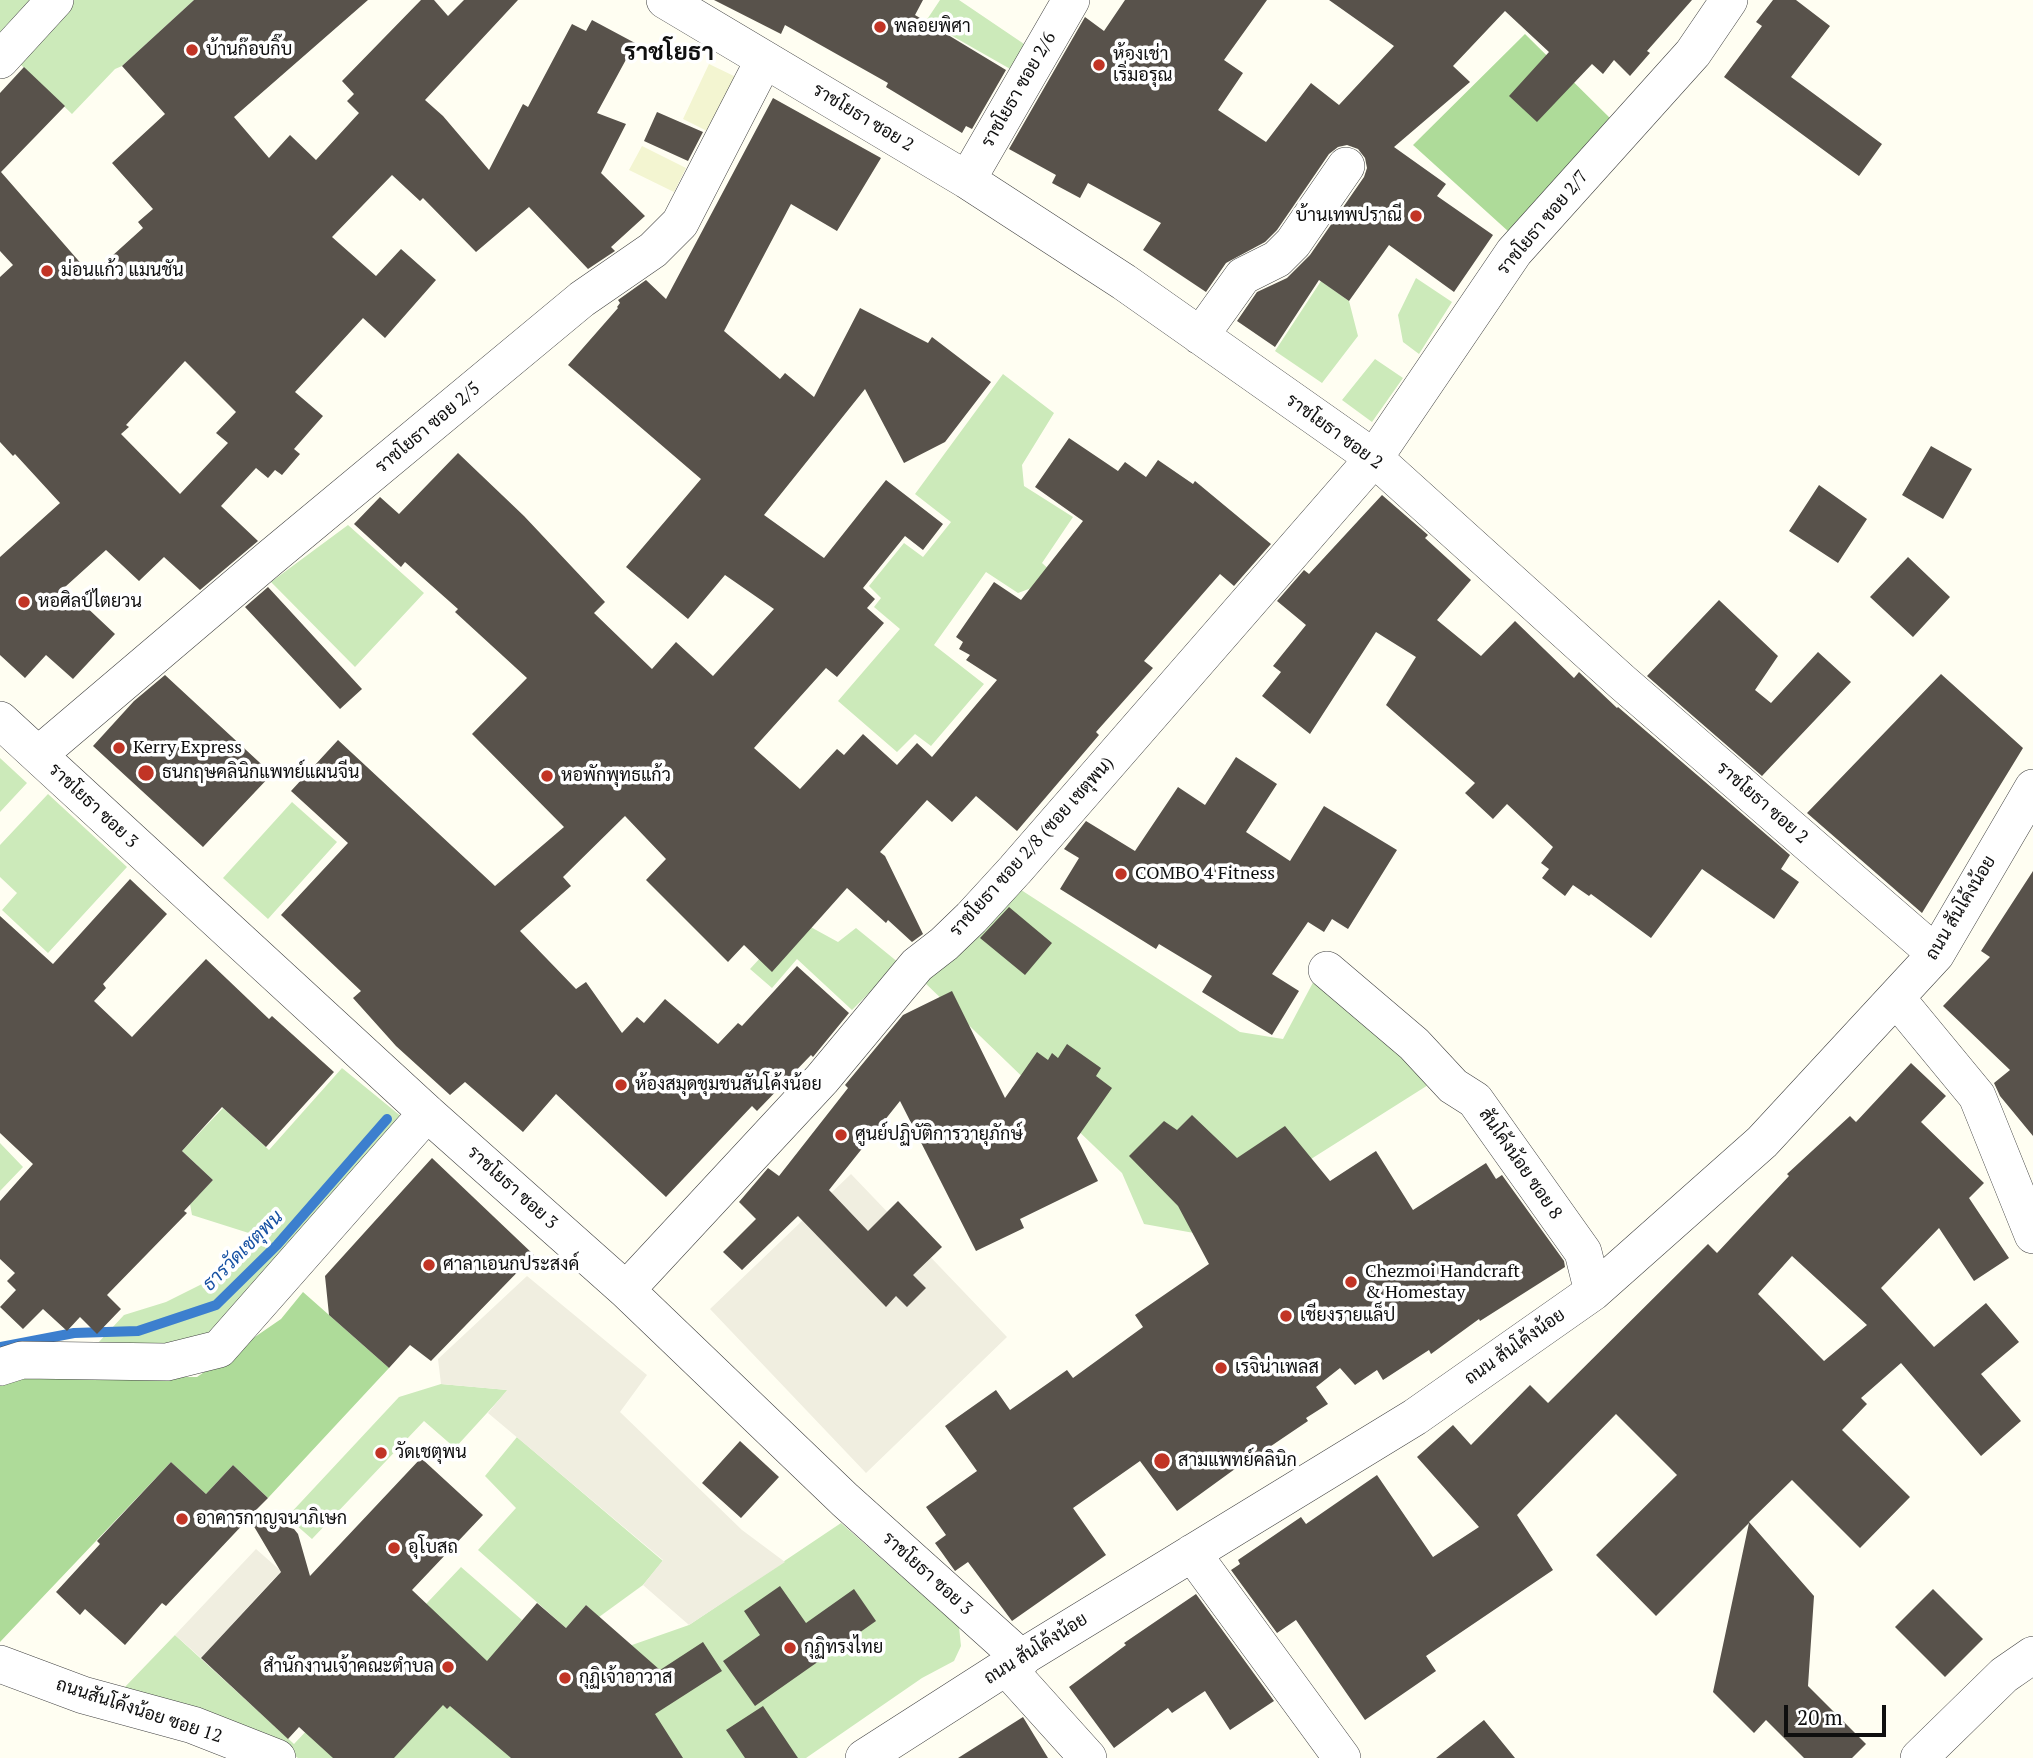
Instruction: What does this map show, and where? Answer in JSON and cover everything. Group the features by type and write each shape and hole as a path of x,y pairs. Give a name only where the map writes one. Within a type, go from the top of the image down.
{"street":[{"path":"0,60 55,0"},
{"name":"ราชโยธา ซอย 2","path":"664,0 967,180 1124,282 1374,458 1622,682 1937,954"},
{"name":"ราชโยธา ซอย 2/6","path":"967,180 1071,0"},
{"name":"ราชโยธา ซอย 2/7","path":"1374,458 1514,251 1693,53 1729,0"},
{"name":"ราชโยธา ซอย 2/5","path":"38,755 582,299 653,250 680,223 764,60"},
{"path":"1200,336 1243,276 1277,259 1293,243 1346,166"},
{"name":"ราชโยธา ซอย 2/8 (ซอย เชตุพน)","path":"626,1290 822,1079 917,965 971,918 1093,782 1374,458"},
{"name":"ราชโยธา ซอย 3","path":"0,720 427,1113 626,1290 1014,1663 1088,1758"},
{"name":"ถนน สันโค้งน้อย","path":"864,1758 1415,1417 1593,1292 1762,1142 1937,954 2033,788"},
{"name":"สันโค้งน้อย ซอย 8","path":"1327,970 1413,1044 1453,1086 1475,1100 1583,1252 1593,1292"},
{"path":"1897,999 1977,1096 2033,1235"},
{"path":"0,1367 22,1360 167,1362 219,1349 427,1113"},
{"path":"1192,1553 1342,1758"},
{"path":"1919,1758 2004,1675 2033,1655"},
{"name":"ถนนสันโค้งน้อย ซอย 12","path":"0,1664 83,1695 193,1725 277,1758"}],"green space":[{"path":"0,0 35,0 0,33"},
{"path":"73,0 194,0 122,66 115,69 72,114 18,62"},
{"path":"940,0 959,0 1027,46 1012,70 926,21"},
{"path":"1525,34 1615,123 1509,232 1413,145"},
{"path":"709,64 736,77 709,132 683,119"},
{"path":"642,146 686,168 674,192 629,170"},
{"path":"1416,278 1452,302 1419,354 1403,342 1398,315"},
{"path":"1321,281 1349,301 1358,336 1322,383 1275,351"},
{"path":"1375,359 1403,378 1372,422 1342,400"},
{"path":"1003,374 1054,413 1022,465 1024,486 1073,517 1042,563 1053,573 1042,584 1018,593 986,572 934,645 984,684 931,746 915,734 897,752 838,701 900,629 874,607 881,598 869,586 904,543 923,557 951,522 915,494"},
{"path":"348,525 424,593 355,667 271,582"},
{"path":"0,758 27,783 0,812"},
{"path":"48,794 127,867 48,953 2,910 17,893 0,877 0,845"},
{"path":"292,802 337,842 268,919 223,878"},
{"path":"1015,886 1240,1032 1283,1039 1317,975 1436,1080 1194,1233 1144,1224 1122,1173 922,980"},
{"path":"796,919 838,942 856,928 899,963 852,1010 797,959 772,988 750,969"},
{"path":"342,1068 408,1122 233,1323 185,1346 97,1344 124,1315 166,1302 226,1272 255,1235 192,1215 190,1204 213,1180 182,1151 223,1108 269,1150"},
{"path":"0,1143 23,1167 0,1191"},
{"path":"303,1292 389,1368 268,1498 233,1465 206,1494 171,1462 0,1642 0,1384 7,1378 197,1377 281,1319"},
{"path":"441,1384 508,1390 455,1448 424,1421 312,1539 287,1517 399,1397"},
{"path":"517,1437 663,1561 643,1585 599,1617 586,1605 566,1628 478,1550 516,1508 485,1476"},
{"path":"841,1523 959,1627 961,1646 954,1661 922,1678 806,1758 298,1758 287,1751 123,1689 175,1635 294,1744 461,1567 522,1620 512,1632 632,1645 689,1625"}],"shaded area":[{"path":"851,1174 1007,1337 866,1473 710,1309"},
{"path":"527,1276 647,1375 620,1412 742,1530 785,1562 689,1625 643,1585 663,1560 488,1413 507,1390 441,1384 438,1359"},
{"path":"256,1549 281,1571 201,1658 175,1635"}],"building":[{"path":"194,0 368,0 234,117 269,158 290,135 316,160 359,113 347,101 354,94 342,81 421,0 434,0 448,16 464,0 518,0 425,100 443,116 489,170 523,104 528,107 572,24 586,31 592,20 635,43 597,113 626,124 601,173 645,216 611,247 615,251 588,269 529,207 476,252 423,198 420,201 392,175 332,237 376,276 401,249 436,280 385,338 363,318 295,392 323,416 294,449 300,454 282,475 275,470 268,478 256,468 221,506 258,541 200,590 164,557 139,581 106,550 65,587 115,634 73,679 46,655 25,678 0,655 0,557 60,503 15,454 13,456 0,442 0,277 13,265 0,251 0,93 24,67 65,106 1,172 91,275 143,228 138,222 153,209 112,163 165,114 122,66","holes":["185,361 236,412 216,433 228,443 180,494 121,434 129,427 126,425"]},
{"path":"714,0 923,0 915,15 1006,70 972,129 966,126 962,133 886,87 888,83 785,25 781,34"},
{"path":"1125,0 1267,0 1224,60 1243,73 1218,110 1266,142 1311,83 1339,105 1394,46 1329,0 1692,0 1647,51 1650,53 1630,76 1614,60 1603,74 1592,64 1537,122 1509,96 1549,52 1505,11 1453,66 1470,82 1394,147 1446,184 1437,196 1493,235 1454,292 1389,245 1349,301 1319,280 1275,347 1237,321 1257,292 1287,278 1310,255 1364,177 1367,168 1365,158 1358,149 1347,145 1338,147 1329,154 1277,230 1265,242 1226,263 1206,292 1143,250 1161,223 1088,183 1080,198 1052,183 1056,175 1009,149 1085,17 1104,31"},
{"path":"1773,0 1796,0 1830,26 1791,77 1882,144 1859,176 1724,77 1762,26 1756,22"},
{"path":"773,98 881,158 837,231 791,204 724,331 780,379 785,373 814,397 860,308 928,343 932,337 991,382 945,442 904,463 865,389 764,515 824,558 886,480 943,524 923,550 905,536 863,588 875,599 867,608 884,623 837,677 826,668 754,748 800,789 837,749 844,755 863,734 897,765 917,743 932,757 997,680 966,660 970,655 959,649 963,642 956,637 994,582 1021,600 1083,521 1035,487 1069,438 1118,471 1125,462 1146,477 1158,460 1193,484 1195,481 1271,544 1234,586 1220,574 1144,661 1153,668 1096,732 1099,735 1017,831 976,796 952,822 927,800 880,852 885,856 923,934 912,942 847,888 772,972 744,945 728,962 646,880 666,859 625,816 563,877 571,886 520,931 576,989 586,982 622,1033 637,1017 644,1023 665,999 718,1044 738,1023 742,1026 797,966 849,1013 813,1057 811,1055 757,1111 752,1106 666,1197 556,1094 523,1132 465,1082 450,1095 396,1046 353,998 361,991 281,915 348,843 291,791 338,740 495,886 564,827 472,734 527,678 455,612 458,609 405,562 401,567 354,524 380,497 399,514 458,453 524,516 605,602 594,613 652,669 676,642 713,676 774,609 725,575 688,619 626,567 701,479 568,365 618,308 618,300 646,280 666,299"},
{"path":"657,112 703,132 688,161 644,141"},
{"path":"1931,446 1972,469 1943,519 1902,495"},
{"path":"1819,485 1867,519 1838,563 1789,531"},
{"path":"1382,495 1428,535 1425,538 1471,580 1437,620 1481,656 1515,621 1574,678 1579,672 1617,708 1790,855 1781,869 1799,882 1774,919 1702,869 1651,938 1591,894 1589,896 1573,885 1565,896 1542,878 1549,869 1541,863 1553,847 1507,804 1493,819 1465,793 1475,783 1386,705 1416,657 1376,632 1310,734 1262,696 1281,672 1273,666 1306,625 1277,601 1304,570 1309,574"},
{"path":"1908,557 1950,597 1913,637 1870,597"},
{"path":"268,587 362,689 340,709 245,607"},
{"path":"1719,600 1778,656 1755,690 1771,703 1818,652 1851,682 1762,776 1647,676"},
{"path":"1941,674 2023,748 1922,913 1807,813"},
{"path":"165,675 272,774 203,847 93,746 134,701"},
{"path":"1236,757 1277,784 1246,832 1290,861 1324,806 1397,850 1348,929 1332,919 1324,932 1308,922 1272,974 1299,991 1272,1035 1202,992 1212,976 1159,944 1156,949 1060,889 1079,858 1064,849 1086,821 1135,851 1178,787 1205,805"},
{"path":"2033,871 2033,1136 2000,1096 1994,1083 2010,1070 1943,1006 1990,957 1981,951"},
{"path":"130,879 167,914 103,984 106,988 94,1001 132,1037 206,959 269,1019 272,1016 334,1072 266,1147 222,1107 182,1151 213,1180 184,1211 187,1213 107,1295 121,1309 97,1334 80,1317 67,1331 43,1309 23,1329 0,1307 16,1290 7,1281 15,1273 0,1259 0,1201 33,1164 0,1133 0,916 53,964"},
{"path":"1009,907 1052,943 1025,975 980,938"},
{"path":"952,991 1005,1098 1037,1052 1048,1060 1052,1053 1058,1058 1067,1044 1101,1068 1096,1076 1112,1088 1077,1138 1098,1181 1020,1219 1024,1228 976,1251 900,1101 829,1190 868,1231 898,1201 942,1247 913,1275 926,1288 907,1307 896,1296 886,1307 798,1216 742,1270 723,1252 756,1219 739,1202 768,1168 779,1176 848,1088 845,1085 903,1015"},
{"path":"1911,1063 1946,1096 1921,1122 1984,1183 1969,1198 2009,1258 1974,1281 1939,1228 1881,1288 1934,1347 1986,1303 2019,1342 1981,1374 2021,1421 1981,1456 1901,1363 1861,1398 1867,1404 1842,1430 1910,1497 1860,1548 1792,1480 1749,1522 1814,1596 1808,1686 1866,1744 1852,1758 1804,1758 1766,1720 1754,1733 1713,1692 1749,1523 1656,1616 1596,1555 1677,1475 1616,1414 1517,1515 1553,1570 1426,1656 1436,1671 1365,1720 1296,1620 1277,1633 1231,1570 1240,1564 1238,1560 1301,1517 1306,1524 1377,1475 1433,1557 1479,1527 1417,1457 1453,1425 1471,1445 1530,1385 1548,1403 1708,1244 1717,1253 1789,1176 1787,1174 1850,1116 1856,1122","holes":["1792,1256 1867,1325 1824,1361 1758,1294"]},
{"path":"1192,1115 1237,1158 1285,1126 1330,1181 1376,1151 1413,1210 1486,1163 1496,1179 1502,1175 1564,1261 1565,1267 1480,1321 1479,1319 1431,1354 1429,1350 1383,1380 1377,1370 1355,1385 1340,1368 1316,1387 1328,1404 1306,1418 1308,1421 1177,1511 1140,1461 1073,1508 1106,1555 1012,1621 968,1562 955,1571 935,1543 946,1535 926,1507 977,1471 945,1426 996,1390 1010,1410 1067,1370 1073,1378 1143,1327 1135,1315 1209,1264 1178,1206 1129,1156 1164,1121 1177,1130"},
{"name":"ศาลาเอนกประสงค์","path":"432,1158 534,1255 431,1361 410,1345 389,1368 329,1315 325,1276"},
{"path":"740,1441 779,1477 741,1518 702,1483"},
{"path":"421,1458 483,1515 412,1590 487,1661 537,1603 566,1628 586,1605 660,1670 703,1642 722,1671 655,1714 683,1758 511,1758 450,1706 447,1709 443,1705 394,1758 333,1758 299,1727 288,1739 201,1658 281,1572 249,1518 166,1606 162,1603 125,1645 85,1609 80,1615 56,1592 100,1544 97,1541 171,1462 206,1494 233,1465 268,1498 250,1516 294,1529 298,1534 310,1576"},
{"name":"กุฏิทรงไทย","path":"780,1586 806,1623 854,1589 876,1621 755,1706 723,1661 760,1635 744,1611"},
{"path":"1933,1589 1983,1639 1945,1677 1895,1627"},
{"path":"1196,1594 1274,1701 1230,1730 1205,1691 1172,1713 1168,1708 1114,1748 1069,1687 1126,1645 1124,1643"},
{"path":"763,1706 798,1758 745,1758 726,1730"},
{"path":"1023,1717 1048,1758 958,1758"},
{"path":"1484,1720 1515,1758 1436,1758"}],"waterway":[{"name":"ธารวัดเชตุพน","path":"0,1347 74,1333 138,1331 216,1305 277,1245 387,1119"}],"place":[{"name":"พลอยพิศา","path":"880,27"},
{"name":"บ้านก๊อบกิ๊บ","path":"192,50"},
{"name":"ห้องเช่า เริ่มอรุณ","path":"1099,65"},
{"name":"บ้านเทพปราณี","path":"1416,216"},
{"name":"ม่อนแก้ว แมนชัน","path":"47,271"},
{"name":"หอศิลป์ไตยวน","path":"24,602"},
{"name":"Kerry Express","path":"119,748"},
{"name":"ธนกฤษคลินิกแพทย์แผนจีน","path":"146,773"},
{"name":"หอพักพุทธแก้ว","path":"547,776"},
{"name":"COMBO 4 Fitness","path":"1121,874"},
{"name":"ห้องสมุดชุมชนสันโค้งน้อย","path":"621,1085"},
{"name":"ศูนย์ปฏิบัติการวายุภักษ์","path":"841,1135"},
{"name":"ศาลาเอนกประสงค์","path":"429,1265"},
{"name":"Chezmoi Handcraft & Homestay","path":"1351,1282"},
{"name":"เชียงรายแล็ป","path":"1286,1316"},
{"name":"เรจิน่าเพลส","path":"1221,1368"},
{"name":"วัดเชตุพน","path":"381,1453"},
{"name":"สามแพทย์คลินิก","path":"1162,1461"},
{"name":"อาคารกาญจนาภิเษก","path":"182,1519"},
{"name":"อุโบสถ","path":"394,1548"},
{"name":"กุฏิทรงไทย","path":"790,1648"},
{"name":"สำนักงานเจ้าคณะตำบล","path":"448,1667"},
{"name":"กุฏิเจ้าอาวาส","path":"565,1678"}],"district":[{"name":"ราชโยธา","path":"669,53"}]}
